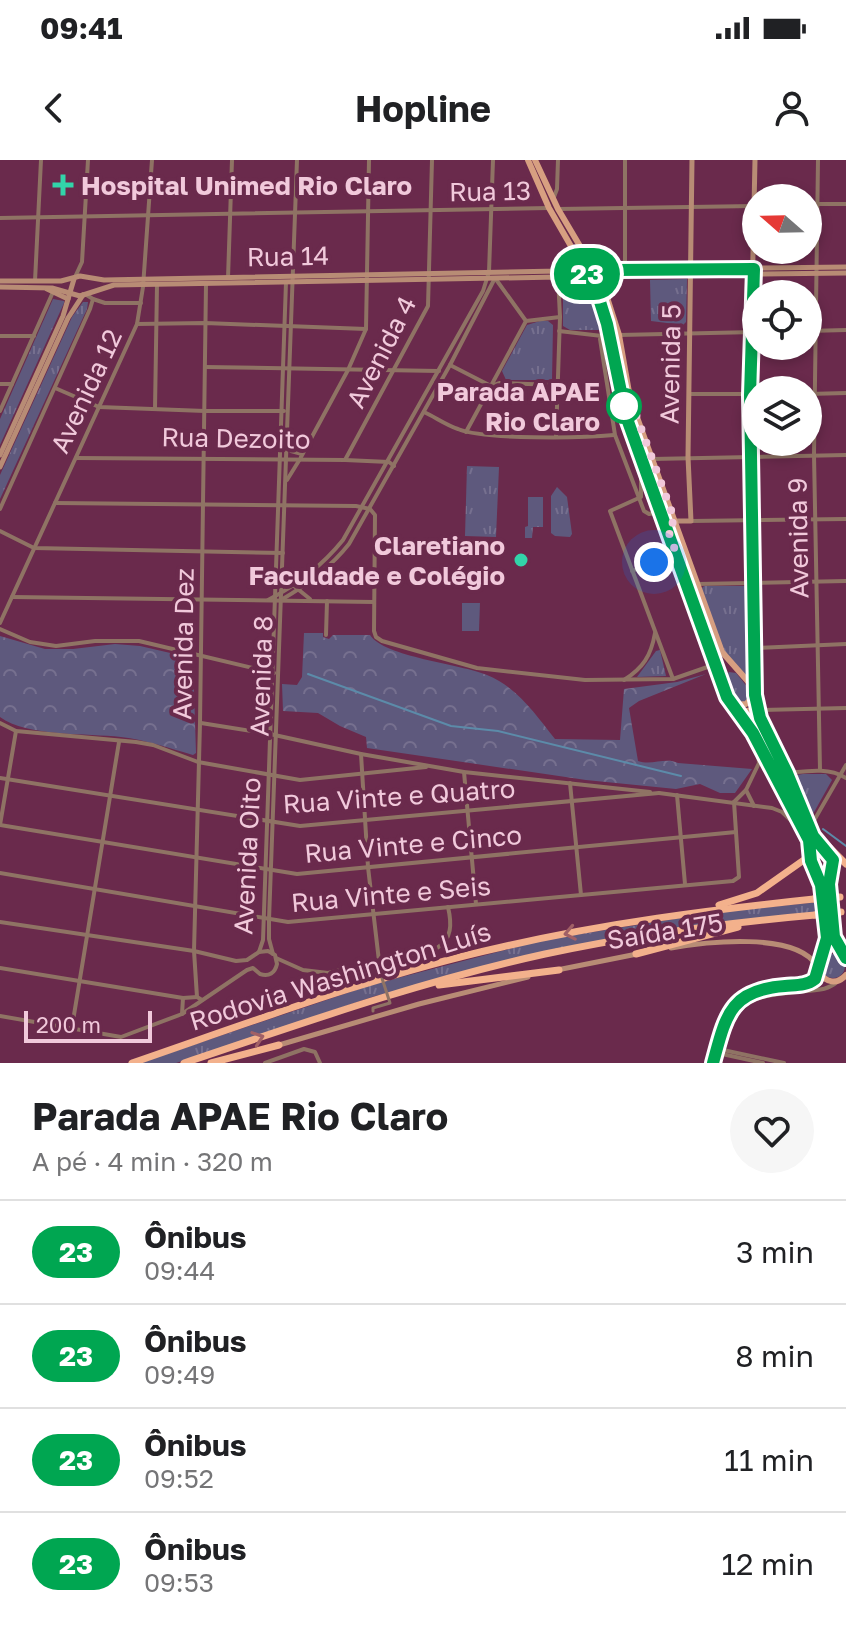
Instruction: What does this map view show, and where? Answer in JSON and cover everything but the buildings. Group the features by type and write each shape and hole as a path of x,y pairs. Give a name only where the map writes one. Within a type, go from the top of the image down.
{"highway":[{"path":"803,810 816,834 846,864"},
{"path":"670,915 746,898 818,850 826,850"},
{"name":"Rodovia Washington Luís","path":"132,1063 345,990 466,955 670,915 843,896"},
{"name":"Rodovia Washington Luís","path":"184,1063 402,991 542,955 612,941 843,912"},
{"path":"636,954 771,919"},
{"path":"402,991 559,970"},
{"path":"211,1063 279,1045"}],"main road":[{"path":"528,160 549,208 581,261 601,285 619,335 630,398 722,652 752,686 760,718 813,836 831,855 834,866 829,884 834,937 845,957"},
{"path":"535,160 581,261 575,280"},
{"name":"Avenida 5","path":"691,521 688,457 692,160"},
{"path":"755,160 755,184"},
{"path":"581,261 597,259 613,270 692,272 846,267"},
{"name":"Rua 14","path":"491,276 559,271 581,261"},
{"path":"754,264 754,280"},
{"path":"604,265 601,285 626,416 732,704 758,742 809,840 827,938 818,968 827,981 842,979"},
{"path":"816,270 846,273"},
{"path":"601,285 611,276 692,272"},
{"name":"Rua 14","path":"0,284 80,276 157,285 491,276 558,277 575,280 584,289 601,285"},
{"path":"0,467 66,317 68,296 75,277"},
{"name":"Rua 14","path":"0,284 46,287 68,296 84,295 102,287 144,282 228,278 291,280"},
{"path":"46,287 68,296"},
{"path":"0,455 66,317 84,295"},
{"path":"732,704 746,704 755,695 751,456"},
{"path":"667,527 675,521 691,521"},
{"path":"682,569 688,571 691,567"},
{"path":"693,601 702,596"},
{"path":"716,664 728,664 737,670"},
{"path":"722,678 728,671 737,670"},
{"path":"732,704 745,711 759,710"},
{"name":"Saída 175","path":"225,1063 419,1004 559,970 702,942 737,940 778,946 802,953 818,968"},
{"path":"820,958 829,951 845,957"}],"street":[{"path":"35,281 41,160"},
{"path":"75,277 82,262 88,160"},
{"name":"Avenida 12","path":"0,623 137,324 144,282 152,160"},
{"path":"228,278 232,160"},
{"path":"0,531 34,548 280,553 286,483 297,160"},
{"path":"286,483 348,370 366,329 369,160"},
{"name":"Avenida 4","path":"345,460 428,306 432,160"},
{"path":"421,410 450,365 491,276 493,160"},
{"path":"553,198 557,189 558,160"},
{"path":"625,160 625,269"},
{"name":"Avenida 9","path":"817,184 818,160"},
{"path":"822,204 846,204"},
{"name":"Rua 13","path":"558,209 742,206"},
{"name":"Rua 13","path":"0,218 549,208"},
{"name":"Avenida 9","path":"815,280 816,264"},
{"path":"491,276 526,321"},
{"path":"278,598 297,588 328,558 366,508 491,276"},
{"path":"556,436 560,317 558,277"},
{"name":"Avenida Oito","path":"256,954 263,940 266,920 272,673 280,553 278,504 284,327 291,280"},
{"name":"Avenida Dez","path":"197,997 194,951 206,284"},
{"path":"155,409 157,285"},
{"path":"0,411 53,292"},
{"path":"84,295 105,303 141,303"},
{"path":"0,509 93,299"},
{"path":"526,321 560,317"},
{"path":"466,432 526,321"},
{"path":"137,324 205,323 366,329"},
{"path":"607,324 602,336 615,435 619,451 641,497"},
{"path":"822,331 846,330"},
{"path":"559,331 602,336"},
{"path":"619,335 742,332"},
{"path":"0,336 34,336"},
{"path":"445,362 491,386 500,383 557,385"},
{"path":"205,367 439,371"},
{"path":"0,384 12,384"},
{"path":"55,388 99,407 288,410"},
{"path":"822,394 846,393"},
{"path":"689,394 742,394"},
{"path":"421,410 466,432 615,435"},
{"path":"287,446 310,459"},
{"path":"638,449 644,511 649,514 661,512"},
{"name":"Rua Dezoito","path":"76,458 286,459 302,454 310,459 391,464"},
{"path":"822,455 846,455"},
{"path":"652,459 751,456"},
{"name":"Avenida 9","path":"814,456 820,770"},
{"path":"641,497 610,511 673,679"},
{"path":"55,503 285,504 366,508 375,515 374,633 382,641 477,668 585,680 673,679 716,664"},
{"path":"691,521 846,519"},
{"path":"632,571 676,553"},
{"path":"688,587 697,584 846,581"},
{"path":"297,588 312,601"},
{"path":"12,597 278,598 374,602"},
{"name":"Avenida 8","path":"274,956 266,920 272,871 276,777 280,648 278,598"},
{"path":"326,635 327,601"},
{"path":"0,629 30,642 56,646 95,641 139,641 279,673"},
{"path":"622,681 646,662 652,652 655,631"},
{"path":"756,648 846,644"},
{"path":"273,648 280,648"},
{"path":"759,710 846,708"},
{"path":"0,723 16,731 153,745 198,762 300,780 434,766"},
{"path":"200,723 464,772 734,802 782,812 805,835"},
{"path":"0,825 16,731"},
{"path":"72,1027 119,742"},
{"path":"736,832 734,802 746,790 759,763 758,742"},
{"path":"361,754 368,867 379,961"},
{"path":"812,824 844,777 846,765"},
{"path":"787,773 820,770 844,777"},
{"path":"464,772 476,904"},
{"name":"Rua Vinte e Quatro","path":"0,778 300,826 659,793"},
{"path":"570,783 581,895"},
{"path":"746,790 754,806"},
{"path":"677,795 685,884"},
{"path":"782,812 791,804"},
{"name":"Rua Vinte e Cinco","path":"0,825 265,870 309,873 736,832"},
{"name":"Rua Vinte e Seis","path":"0,873 196,905 266,920 299,922 733,881 739,877 736,832"},
{"path":"0,922 194,951 236,961 264,950 303,970 323,973 437,948 443,944 451,926 448,907"},
{"path":"0,1016 121,1037 182,1014 241,973 253,968 260,974 268,975 275,969 274,956"},
{"path":"236,961 241,973"},
{"path":"0,968 183,998 197,997 204,1001"},
{"path":"713,1063 726,1017 739,1000 766,987 811,982 818,968"},
{"path":"361,976 380,972 390,1003 373,1008 373,1011"},
{"path":"720,1063 733,1019 753,999 826,989 842,979"},
{"path":"182,1014 183,998"},
{"path":"267,1063 304,1049 315,1052 320,1063"},
{"path":"723,1052 763,1063"},
{"path":"723,1052 784,1063"}],"green space":[{"path":"687,279 686,322 683,325 651,321 650,280"},
{"path":"567,282 586,295 597,308 600,330 570,330 563,326 563,287"},
{"path":"53,299 64,303 0,445 0,419"},
{"path":"83,302 88,302 87,309 0,499 0,475 72,317"},
{"path":"540,321 553,325 552,380 506,380 502,371 527,325"},
{"path":"467,466 499,467 496,537 465,536"},
{"path":"557,487 567,497 570,537 551,533 551,496"},
{"path":"528,497 543,497 543,527 533,527 532,538 525,538"},
{"path":"704,586 745,586 751,591 750,681 723,651 701,589"},
{"path":"462,603 480,603 479,631 462,631"},
{"path":"304,633 323,633 323,637 329,639 333,635 370,635 391,649 487,675 517,694 555,739 620,740 624,689 677,682 706,674 629,708 638,761 752,769 735,793 720,793 700,784 676,789 586,780 367,748 366,737 318,713 283,711 282,684 297,685 302,677"},
{"path":"0,636 45,649 115,644 179,655 194,691 196,753 193,755 121,737 41,731 0,717"},
{"path":"660,650 666,676 637,677 656,651"},
{"path":"729,672 736,673 749,689 749,698 744,702 734,702 729,696 724,680"},
{"path":"826,774 832,780 813,814 794,783 797,775"},
{"path":"820,902 820,910 815,912 637,934 375,996 176,1063 140,1063 371,985 543,940 718,912"},
{"path":"833,954 841,958 845,966 841,974 833,978 825,974 821,966 825,958"}],"waterway":[{"path":"308,674 451,726 498,731 681,776"},
{"path":"823,829 846,846"}],"bus line":[{"name":"23","path":"713,1063 726,1017 739,1000 766,987 804,984 815,979 827,938 821,885 811,861 809,840 791,804 753,733 727,697 626,416 607,324 595,288 580,261 587,258 597,259 613,270 754,269 750,395 755,695 760,718 813,836 833,860 829,884 834,937 846,958"}],"place":[{"name":"Hospital Unimed Rio Claro","path":"63,185"},
{"name":"Parada APAE Rio Claro","path":"624,406"},
{"name":"Claretiano Faculdade e Colégio","path":"521,560"}],"route":[{"path":"624,406 630,398 675,521 667,527 676,553 654,562"}]}
